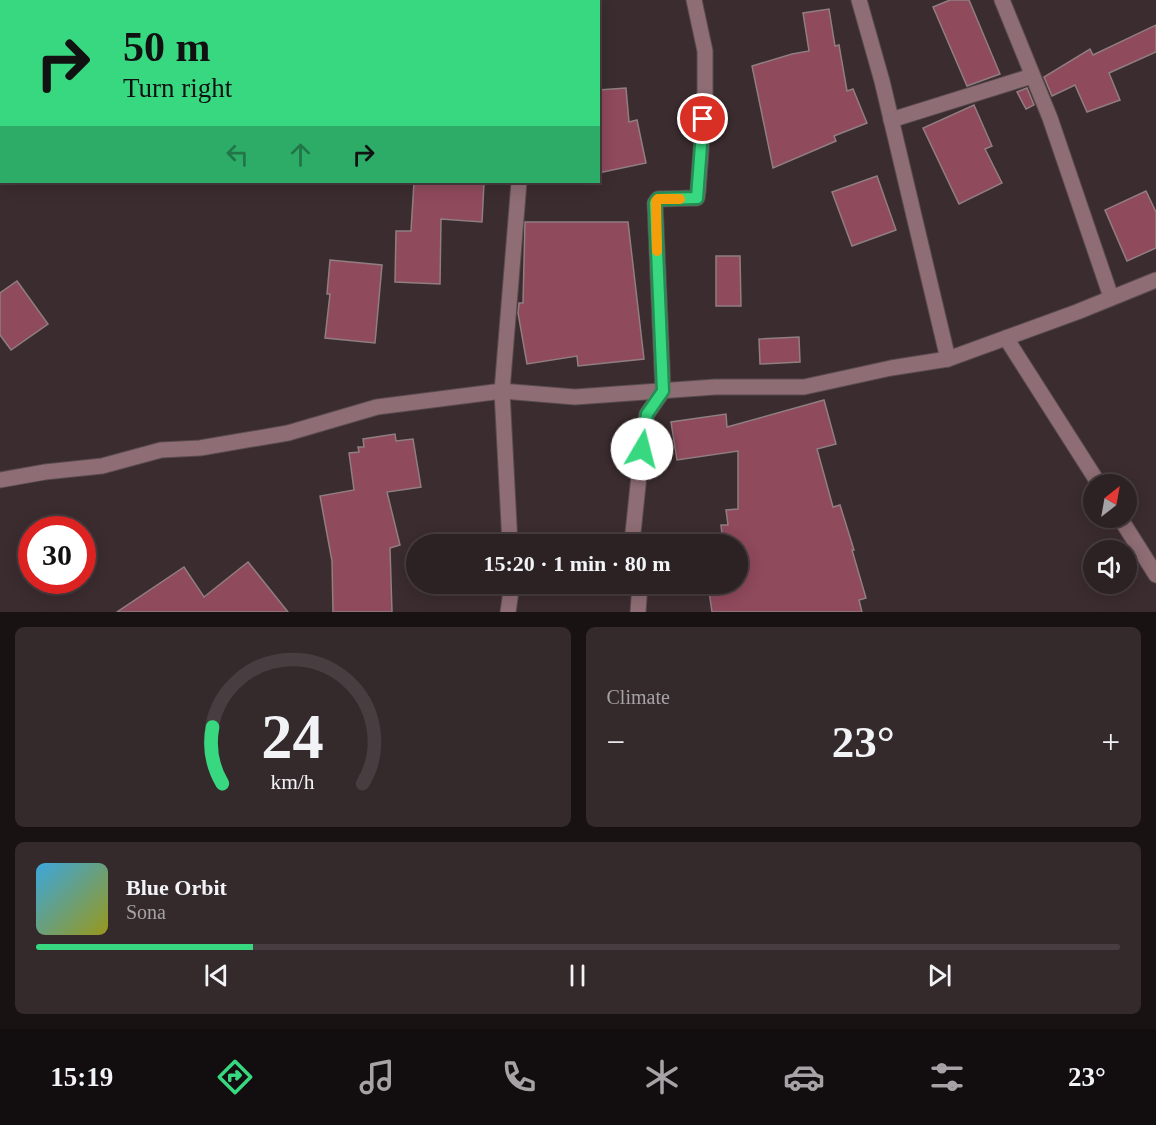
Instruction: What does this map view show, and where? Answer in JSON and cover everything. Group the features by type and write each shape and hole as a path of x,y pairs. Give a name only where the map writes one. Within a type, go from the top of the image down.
{"street":[{"path":"633,534 644,428 647,414 663,391 655,203 658,199 697,198 698,191 705,96 705,51 694,0"},
{"path":"859,0 891,120 948,359"},
{"path":"1002,0 1050,118 1111,297"},
{"path":"891,120 1032,76"},
{"path":"509,534 502,391 519,183"},
{"path":"0,480 45,472 102,466 161,450 200,448 288,433 377,407 502,391 575,397 715,387 804,387 891,368 948,359 1156,280"},
{"path":"1006,338 1093,474"},
{"path":"1126,528 1156,575"},
{"path":"508,612 511,594"},
{"path":"638,612 639,594"}],"building":[{"path":"950,0 969,0 1000,74 967,86 933,7"},
{"path":"829,9 835,46 839,45 847,91 853,89 867,123 834,136 836,141 773,168 752,66 809,51 803,13"},
{"path":"1156,25 1156,52 1109,73 1120,100 1087,112 1075,85 1052,96 1044,77 1090,49 1093,55"},
{"path":"626,88 629,122 637,120 646,163 600,173 600,90"},
{"path":"1027,88 1034,105 1026,109 1017,92"},
{"path":"974,105 992,146 985,149 1002,183 959,204 923,128"},
{"path":"877,176 896,230 852,246 832,192"},
{"path":"414,183 484,183 482,222 441,219 440,284 395,282 396,231 411,231"},
{"path":"1146,191 1156,212 1156,248 1127,261 1105,210"},
{"path":"525,222 628,222 644,359 578,366 577,356 527,364 518,313 519,303 523,303"},
{"path":"716,256 740,256 741,306 716,306"},
{"path":"330,260 382,265 375,343 325,338 330,294 327,294"},
{"path":"17,281 48,324 11,350 0,335 0,293"},
{"path":"799,337 800,362 760,364 759,339"},
{"path":"824,400 836,444 817,449 833,507 840,505 854,550 852,550 866,598 859,600 862,612 712,612 709,594 748,594 748,534 722,534 721,525 728,525 726,510 738,509 738,451 677,460 671,422 726,414 727,427"},
{"path":"395,434 396,441 413,439 421,487 387,492 400,545 390,548 392,612 333,612 332,561 320,496 354,490 349,453 359,452 358,447 364,447 363,439"},
{"path":"248,562 288,612 117,612 184,567 204,597"}],"slow traffic":[{"path":"657,251 655,203 658,199 680,199"}],"route":[{"path":"642,449 647,414 663,391 655,203 658,199 697,198 703,119"}]}
